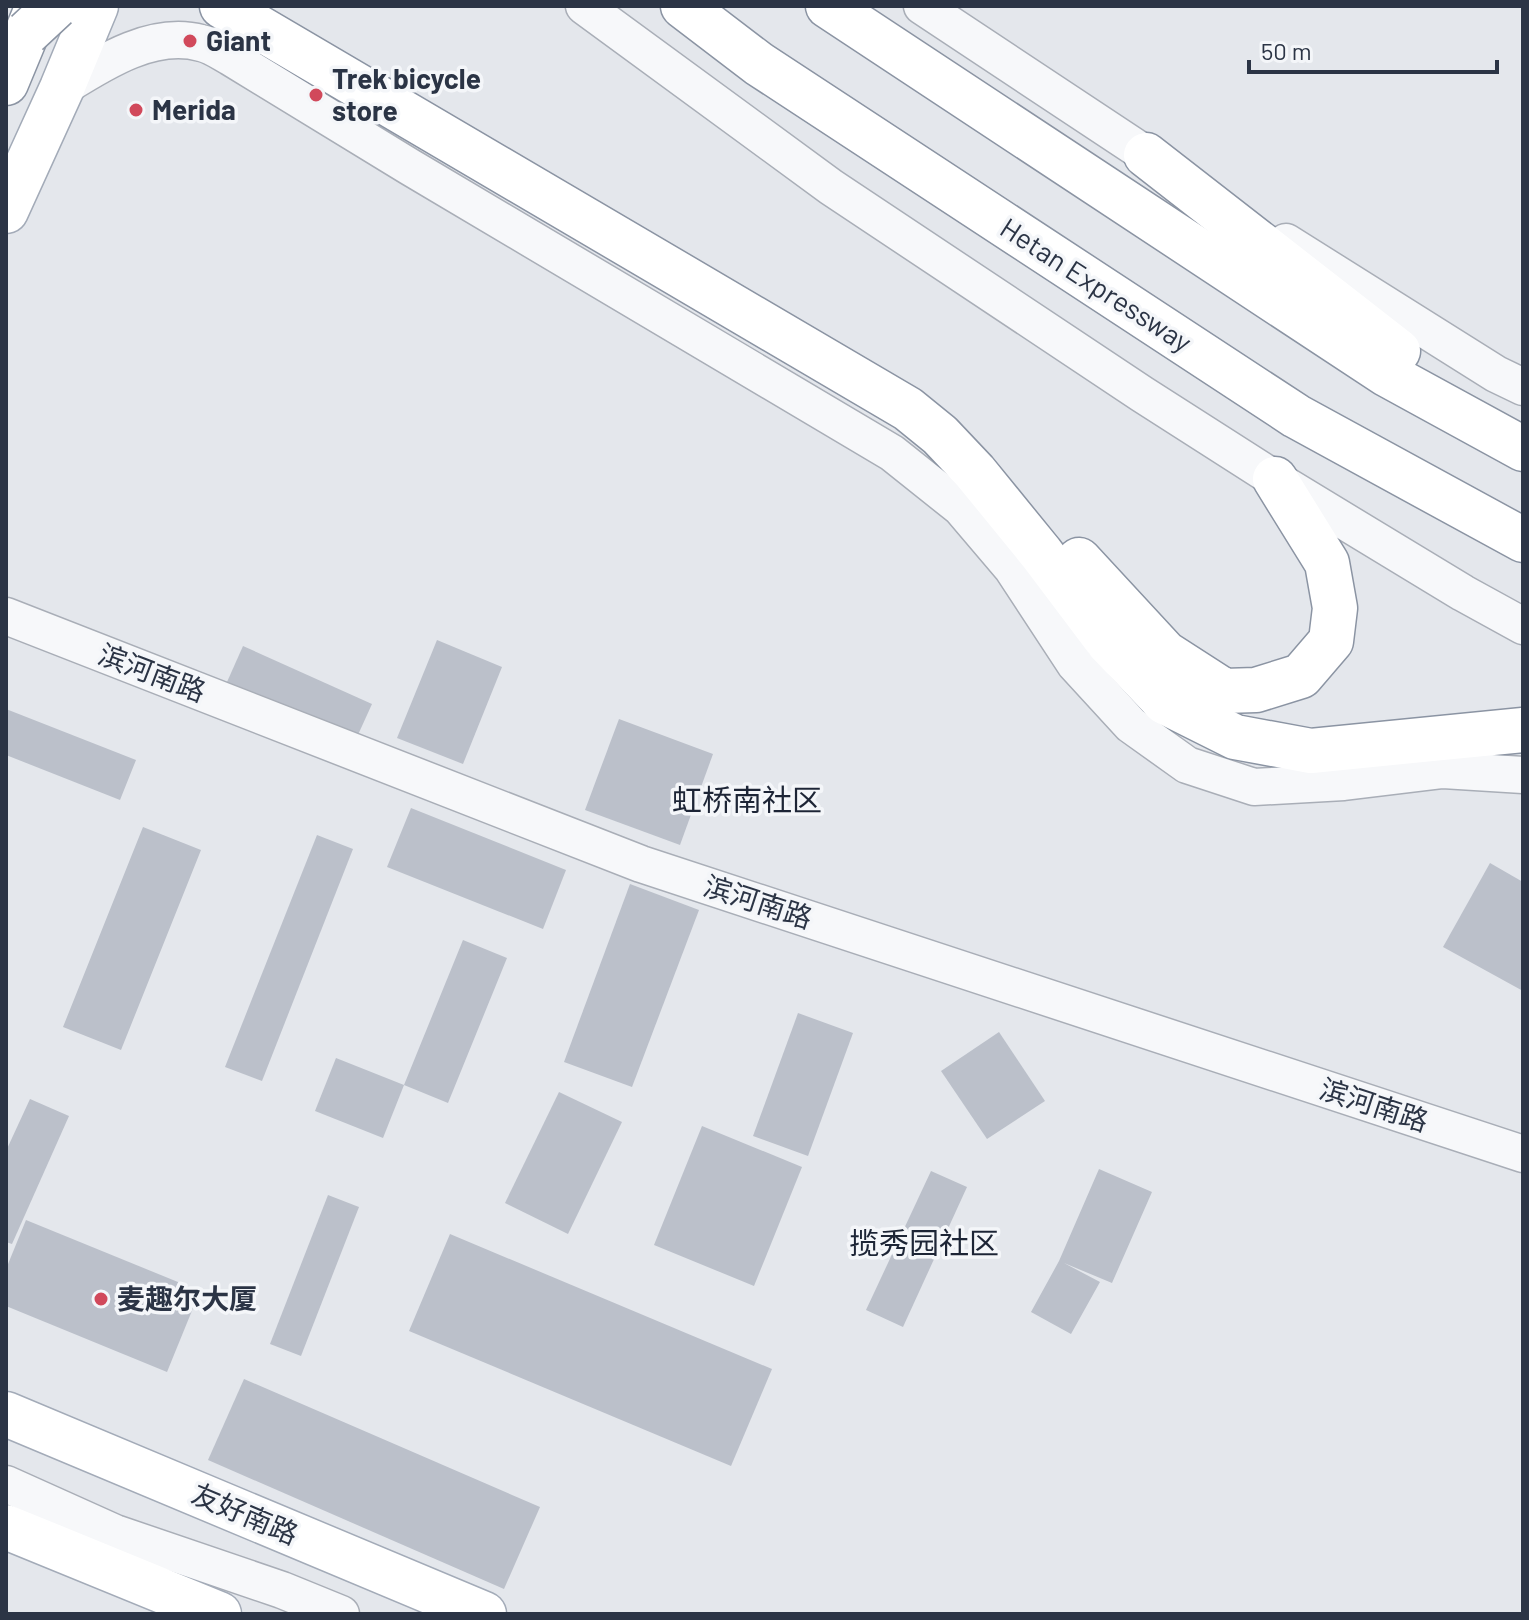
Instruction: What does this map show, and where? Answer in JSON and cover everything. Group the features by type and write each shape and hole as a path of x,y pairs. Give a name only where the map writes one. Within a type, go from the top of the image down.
{"main road":[{"path":"6,211 96,6"},
{"path":"222,6 908,409 984,467 1165,653 1224,691 1256,690 1301,676 1331,641 1335,608 1327,563 1275,479"},
{"path":"276,6 929,398 960,424 984,467 1041,553 1108,642 1165,702 1235,737 1311,751 1523,730"},
{"name":"Hetan Expressway","path":"683,6 759,64 1296,416 1523,540"},
{"path":"828,6 1386,374 1523,448"},
{"path":"6,83 41,13"},
{"path":"1146,155 1523,448"},
{"name":"友好南路","path":"6,1414 484,1614"},
{"path":"6,1527 219,1614"}],"street":[{"path":"584,6 831,187 1275,479 1523,626"},
{"path":"922,6 1146,155 1496,374 1523,387"},
{"path":"41,13 61,38 62,88"},
{"path":"62,88 112,57 168,40 202,43 892,453 961,508 1012,568 1075,664 1131,725 1187,765 1254,787 1344,782 1443,770 1523,775"},
{"name":"滨河南路","path":"6,616 641,864 1523,1154"},
{"path":"6,1484 115,1533 282,1590 341,1614"}],"building":[{"path":"437,640 502,667 463,764 397,738"},
{"path":"243,646 372,704 352,748 223,691"},
{"path":"6,709 136,760 120,800 6,755"},
{"path":"619,719 713,754 680,845 585,810"},
{"path":"411,808 566,870 543,929 387,867"},
{"path":"143,827 201,850 121,1050 63,1027"},
{"path":"317,835 353,849 262,1081 225,1067"},
{"path":"1490,863 1523,882 1523,991 1443,947"},
{"path":"630,884 699,910 632,1087 564,1062"},
{"path":"463,940 507,958 448,1103 404,1085"},
{"path":"798,1013 853,1033 808,1156 753,1136"},
{"path":"999,1032 1045,1101 987,1139 941,1071"},
{"path":"336,1058 404,1085 383,1138 315,1111"},
{"path":"559,1092 622,1122 568,1234 505,1203"},
{"path":"30,1099 69,1116 12,1244 6,1242 6,1151"},
{"path":"702,1126 802,1167 754,1286 654,1245"},
{"path":"1099,1169 1152,1192 1112,1283 1064,1263 1100,1282 1071,1334 1031,1312 1059,1261"},
{"path":"931,1171 967,1187 903,1327 866,1310"},
{"path":"328,1195 359,1207 301,1356 270,1344"},
{"name":"麦趣尔大厦","path":"26,1220 200,1291 167,1372 6,1306 6,1269"},
{"path":"450,1234 772,1369 731,1466 409,1331"},
{"path":"244,1379 540,1507 504,1589 208,1460"}],"place":[{"name":"Giant","path":"190,41"},
{"name":"Trek bicycle store","path":"316,95"},
{"name":"Merida","path":"136,110"},
{"name":"麦趣尔大厦","path":"101,1299"}],"district":[{"name":"虹桥南社区","path":"747,801"},
{"name":"揽秀园社区","path":"924,1244"}]}
